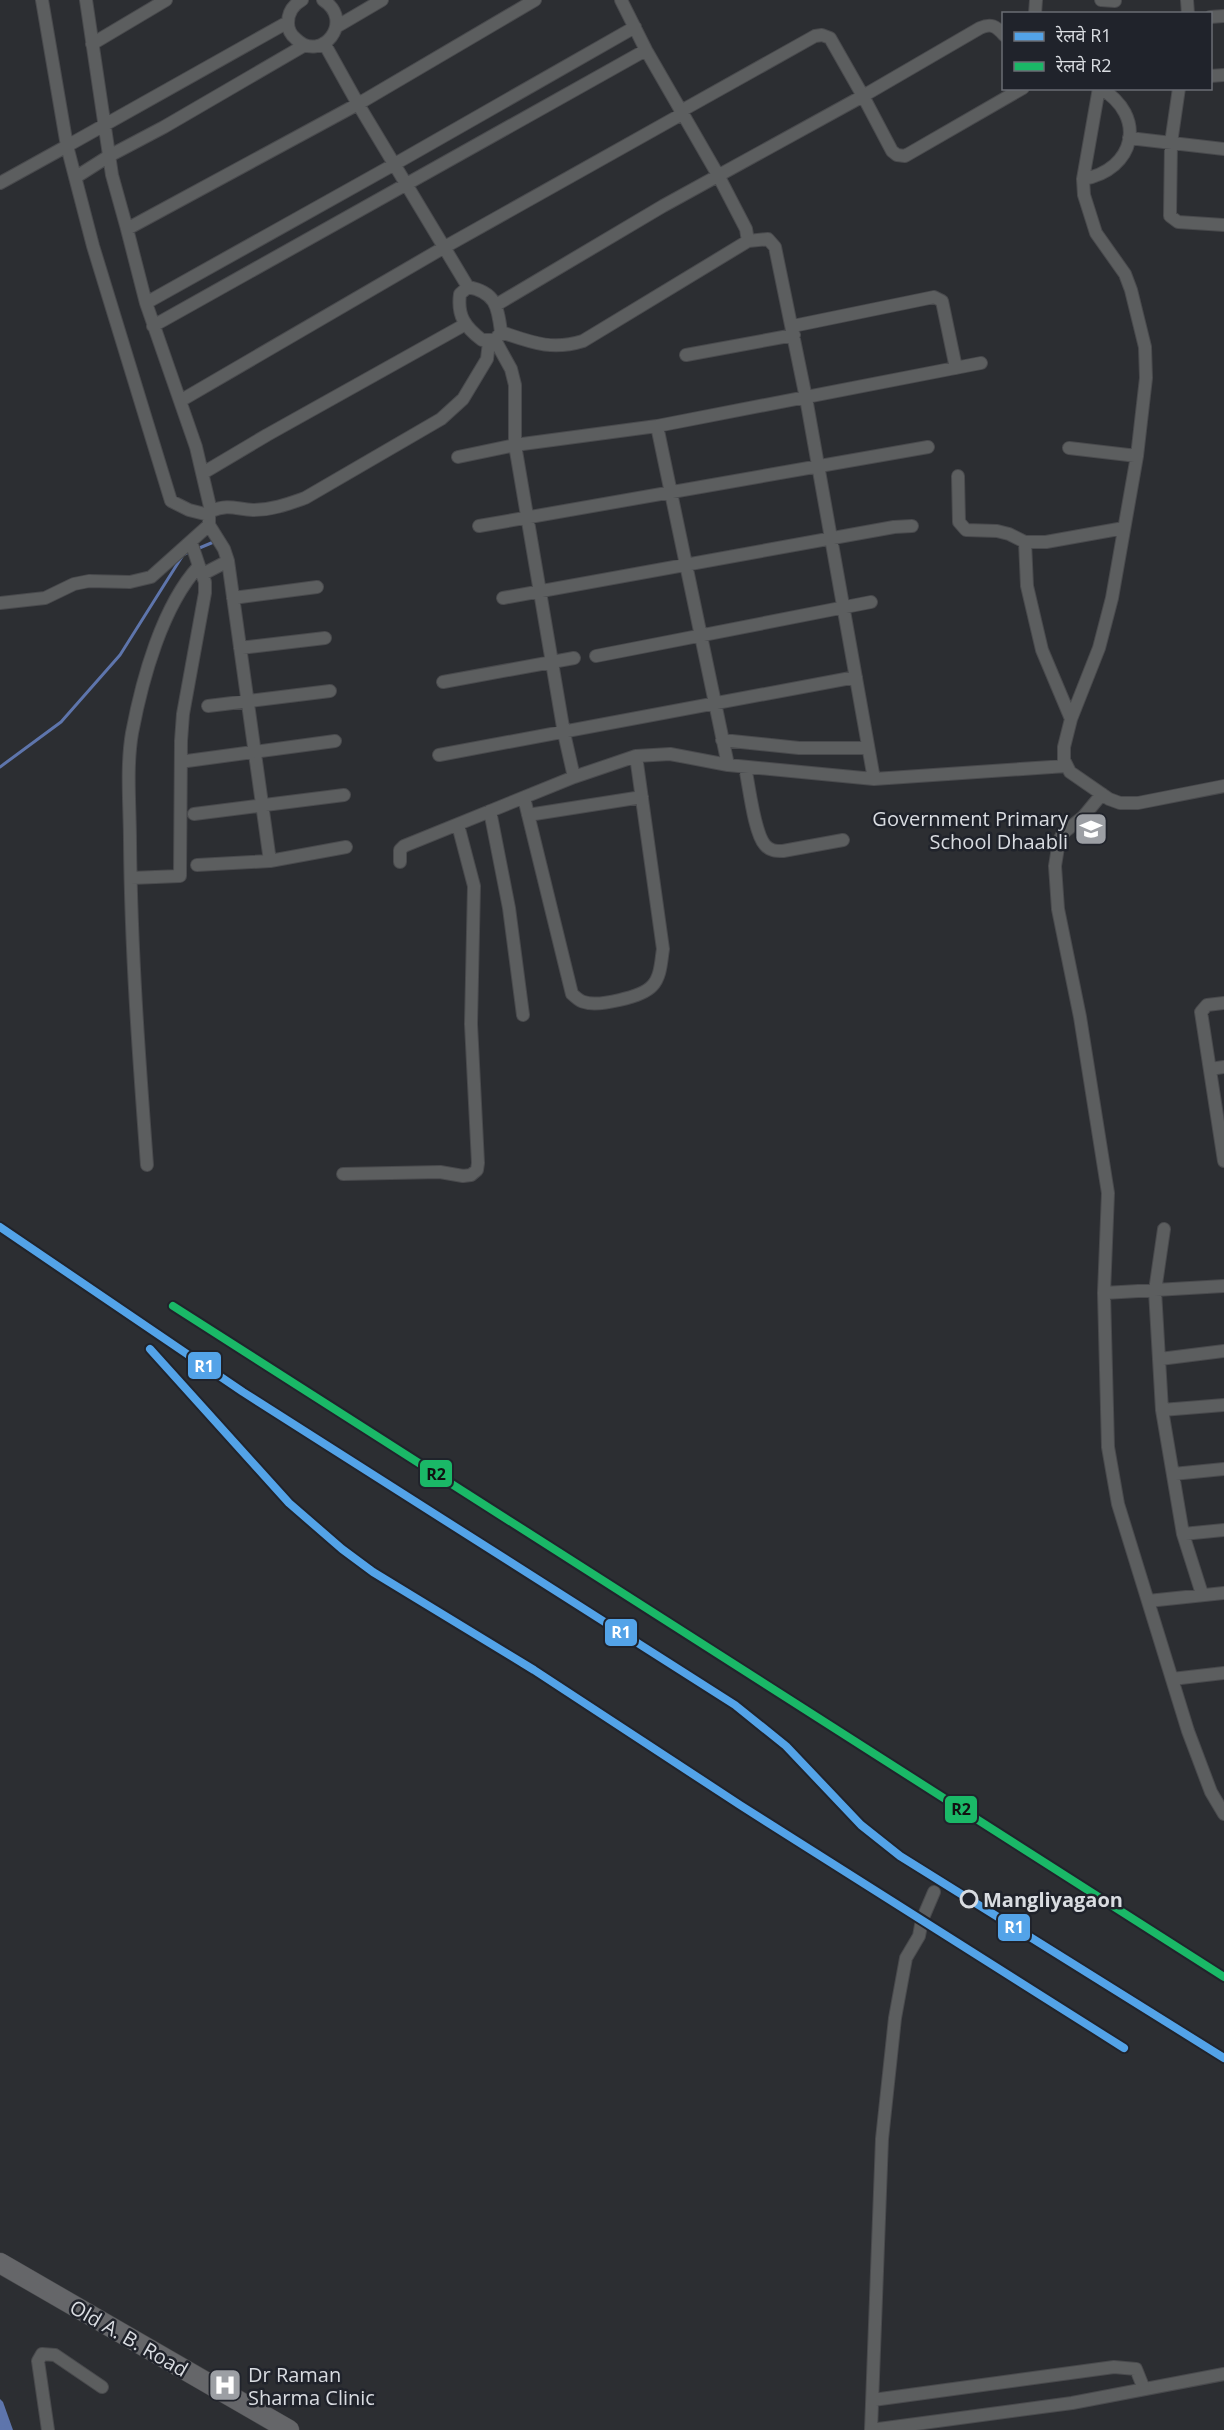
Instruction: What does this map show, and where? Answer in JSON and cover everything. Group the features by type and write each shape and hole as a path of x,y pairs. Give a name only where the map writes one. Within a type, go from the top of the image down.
{"main road":[{"name":"Old A. B. Road","path":"0,2263 289,2430"},
{"name":"Old A. B. Road","path":"0,2274 54,2308 126,2346 265,2430"}],"street":[{"path":"42,0 68,146 93,246 171,501 211,522"},
{"path":"86,0 112,175 153,326 203,473 211,522 226,555 270,861"},
{"path":"92,44 166,0"},
{"path":"302,0 292,8 288,22 292,36 304,45 311,46 324,43 334,33 336,27 334,10 323,0"},
{"path":"336,27 382,0"},
{"path":"127,229 357,104 535,0"},
{"path":"621,0 646,50 718,175 751,241"},
{"path":"1101,0 1115,0"},
{"path":"0,183 288,22"},
{"path":"496,305 588,249 980,28 988,24 996,26 1002,33"},
{"path":"146,303 635,27"},
{"path":"180,401 815,36 822,35 830,38 892,151 897,155 905,156 1020,90"},
{"path":"147,1165 136,1014 131,878 132,735 145,677 170,610 211,522 223,506 254,510 281,507 305,498 441,419 463,399 487,359 495,338 496,305 482,290 468,287 357,104 324,43"},
{"path":"76,177 304,45"},
{"path":"153,326 646,50"},
{"path":"1100,90 1083,179 1087,212 1096,233 1125,274 1131,290 1145,347 1146,378 1137,456 1112,598 1099,648 1071,719 1064,747 1066,766 1070,772 1102,794 1120,803 1138,803 1224,786"},
{"path":"1083,179 1099,176 1114,167 1124,154 1129,138 1129,122 1123,107 1113,95 1104,90"},
{"path":"1179,90 1171,143 1170,216 1178,222 1224,225"},
{"path":"1129,138 1224,149"},
{"path":"468,287 460,294 458,307 464,325 482,340 495,338 566,347 583,341 751,241 768,239 775,247 806,398 874,779"},
{"path":"686,355 934,297 942,301 956,368"},
{"path":"203,473 464,325"},
{"path":"495,338 511,369 514,385 515,445 564,733 574,777"},
{"path":"458,457 515,445 657,426 981,363"},
{"path":"657,426 684,564 728,765"},
{"path":"479,526 928,447"},
{"path":"1069,448 1137,456"},
{"path":"958,476 958,513 961,527 966,530 997,531 1025,542 1046,542 1124,528"},
{"path":"503,598 540,589 894,527 912,526"},
{"path":"1025,542 1027,585 1042,650 1071,719"},
{"path":"0,603 45,598 74,584 89,580 130,582 151,577 196,557 226,555"},
{"path":"131,878 180,876 183,714 205,593 196,557"},
{"path":"233,598 317,587"},
{"path":"596,656 871,602"},
{"path":"240,648 326,638"},
{"path":"444,682 574,658"},
{"path":"439,755 856,677"},
{"path":"208,706 330,691"},
{"path":"722,740 800,748 868,748"},
{"path":"187,761 335,741"},
{"path":"400,862 400,850 404,846 574,777 636,756 670,754 728,765 874,779 1066,766"},
{"path":"524,798 572,994 582,1002 598,1004 645,992 654,984 660,969 663,950 636,756"},
{"path":"745,767 759,835 766,846 772,850 783,851 843,840"},
{"path":"1102,794 1083,817 1063,833 1059,841 1055,866 1058,909 1080,1017 1108,1193 1104,1293 1108,1447 1118,1504 1188,1731 1211,1792 1224,1814"},
{"path":"194,814 344,795"},
{"path":"528,815 642,797"},
{"path":"490,811 509,908 523,1015"},
{"path":"343,1174 440,1172 463,1176 477,1170 471,1024 474,886 458,825"},
{"path":"197,865 270,861 346,847"},
{"path":"1224,1003 1207,1005 1201,1012 1222,1130 1224,1161"},
{"path":"1210,1069 1224,1067"},
{"path":"1164,1228 1155,1291 1162,1410 1183,1534 1202,1594"},
{"path":"1104,1293 1224,1286"},
{"path":"1160,1359 1224,1351"},
{"path":"1162,1410 1224,1405"},
{"path":"1173,1474 1224,1469"},
{"path":"1183,1534 1224,1530"},
{"path":"1148,1601 1224,1593"},
{"path":"1172,1679 1224,1673"},
{"path":"934,1892 922,1920 919,1936 906,1958 895,2018 882,2139 871,2430 1048,2406 1224,2374"},
{"path":"48,2430 38,2361 42,2354 55,2355 102,2387"},
{"path":"873,2400 1114,2367 1136,2368 1144,2389"}],"water":[{"path":"0,2399 3,2402 13,2430 0,2430"}],"waterway":[{"path":"197,549 216,541"},
{"path":"0,767 61,722 120,655 183,555 191,551"}],"rail line":[{"name":"R1","path":"0,1227 243,1392 735,1705 786,1746 861,1825 900,1856 1224,2058"},
{"name":"R2","path":"173,1306 1224,1977"},
{"name":"R1","path":"150,1349 289,1503 342,1549 373,1572 534,1670 740,1805 1124,2048"}],"place":[{"name":"Government Primary School Dhaabli","path":"1091,829"},
{"name":"Mangliyagaon","path":"969,1899"},
{"name":"Dr Raman Sharma Clinic","path":"225,2385"}]}
